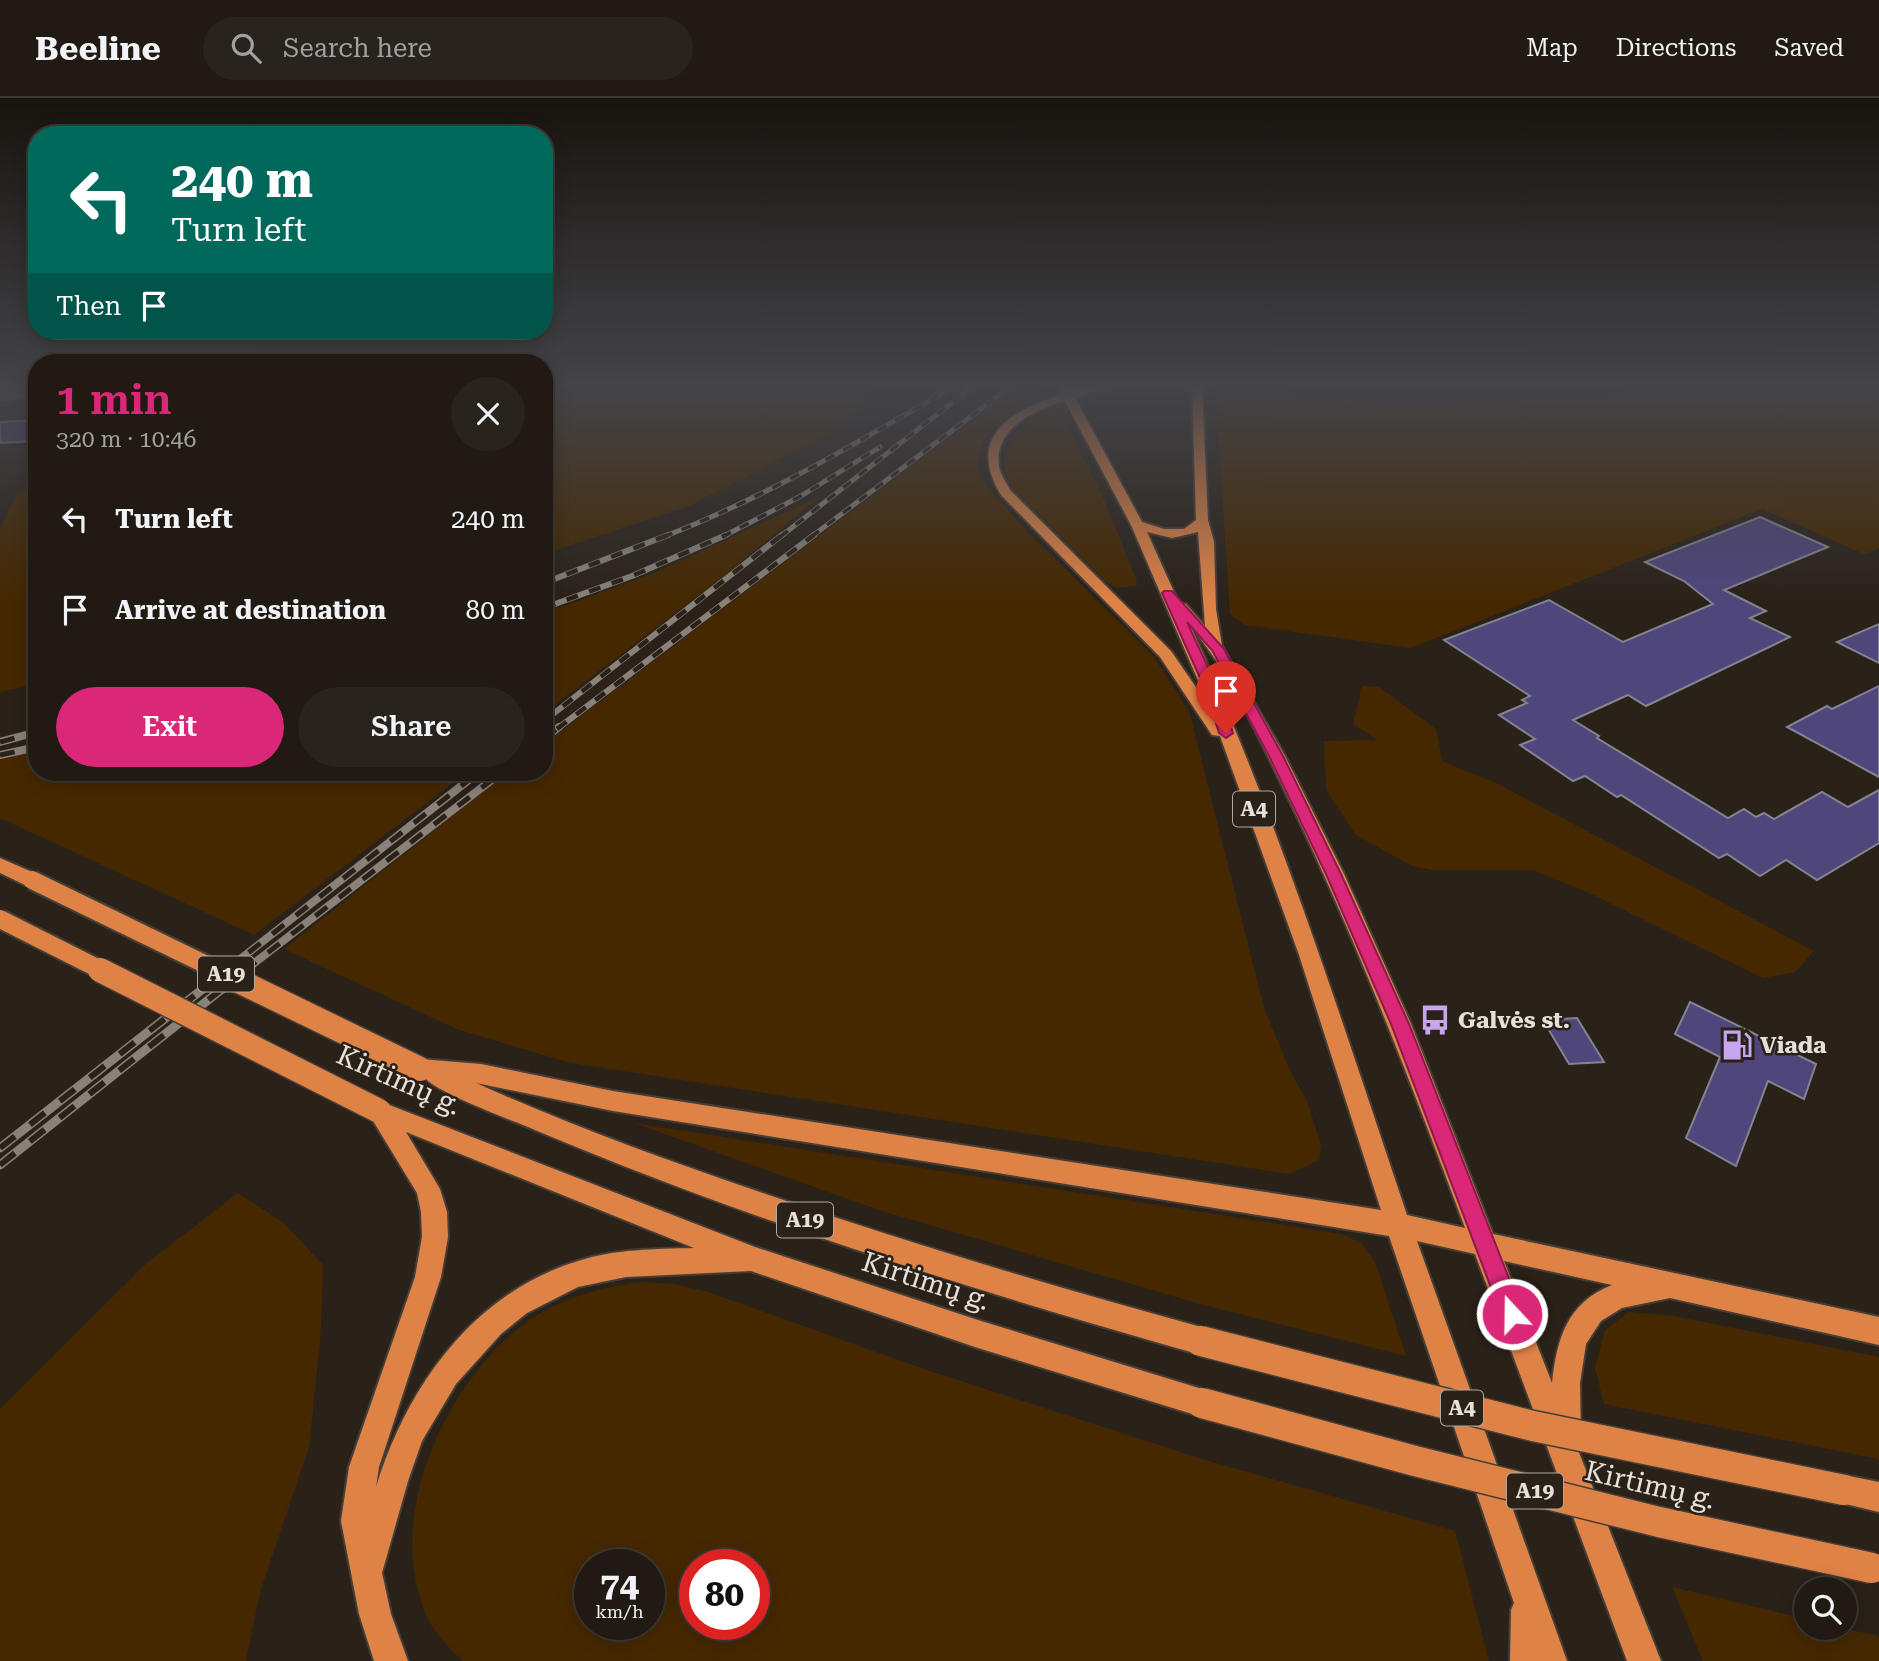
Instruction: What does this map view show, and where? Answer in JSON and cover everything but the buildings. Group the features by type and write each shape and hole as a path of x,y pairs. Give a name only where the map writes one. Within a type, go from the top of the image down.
{"highway":[{"path":"990,457 996,479 1005,492 1166,654 1234,756"},
{"name":"A4","path":"1100,457 1137,525 1211,689 1309,955 1398,1225 1550,1661"},
{"path":"1200,457 1202,520 1207,542 1209,609 1217,649"},
{"path":"1137,525 1166,533 1185,534 1196,530 1202,520"},
{"name":"A4","path":"1168,593 1217,649 1276,756 1361,934 1400,1024 1485,1243 1643,1661"},
{"name":"Kirtimų g.","path":"0,865 421,1069 565,1132 793,1215 994,1281 1201,1340 1533,1426 1879,1497"},
{"name":"Kirtimų g.","path":"0,919 379,1111 755,1259 978,1334 1202,1403 1415,1461 1645,1519 1876,1569"},
{"path":"421,1069 481,1074 627,1103 1398,1225 1879,1331"},
{"path":"379,1111 428,1189 434,1212 435,1237 428,1277 364,1467 356,1521 375,1614 391,1661"},
{"path":"368,1572 395,1476 412,1430 435,1387 482,1333 508,1311 561,1282 608,1267 755,1259"},
{"path":"1565,1457 1566,1367 1580,1323 1608,1300 1674,1284"},
{"path":"1527,1591 1527,1661"}],"shaded area":[{"path":"553,457 784,457 689,506 553,551"},
{"path":"924,457 980,457 978,467 981,479 1023,527 1155,658 1190,714 1264,1008 1289,1069 1307,1101 1321,1145 1319,1160 1289,1174 571,1063 459,1030 284,949 497,781 553,781 553,737"},
{"path":"1006,457 1083,457 1106,504 1137,581 1136,586 1118,588 1106,582 1017,494 1008,481"},
{"path":"1220,457 1879,457 1879,548 1864,554 1762,509 1411,648 1245,625 1230,614"},
{"path":"28,488 28,686 0,692 0,528 17,496"},
{"path":"821,496 720,579 553,706 553,610 652,574"},
{"path":"1362,686 1379,687 1436,729 1442,761 1496,783 1814,951 1795,972 1763,978 1589,893 1533,870 1433,870 1412,866 1356,835 1326,790 1324,741 1377,740 1353,724"},
{"path":"28,750 28,781 455,781 254,935 0,818 0,756"},
{"path":"634,1123 1342,1234 1361,1243 1375,1262 1406,1356 1200,1304 882,1211"},
{"path":"238,1193 284,1223 323,1265 321,1332 309,1447 260,1592 246,1661 0,1661 0,1409 148,1262"},
{"path":"642,1282 674,1284 708,1292 924,1369 1202,1459 1455,1531 1489,1661 463,1661 431,1624 424,1610 415,1573 413,1535 417,1497 428,1459 444,1423 464,1389 488,1358 514,1332 542,1312 591,1292"},
{"path":"1629,1312 1674,1316 1879,1357 1879,1459 1604,1404 1595,1368 1605,1330"},
{"path":"1672,1587 1794,1616 1794,1640 1857,1640 1857,1631 1879,1636 1879,1661 1703,1661"}],"railway":[{"path":"666,536 777,486 830,457"},
{"path":"725,535 801,496 864,457"},
{"path":"780,537 883,457"},
{"path":"811,537 917,457"},
{"path":"553,605 632,576 725,535"},
{"path":"553,714 782,535"},
{"path":"557,729 814,535"},
{"path":"553,580 666,536"},
{"path":"553,732 559,727"},
{"path":"0,742 28,734"},
{"path":"0,755 28,749"},
{"path":"225,971 468,781"},
{"path":"244,971 490,781"},
{"path":"0,1148 227,970"},
{"path":"0,1165 246,970"}],"place":[{"name":"Galvės st.","path":"1435,1020"},
{"name":"Viada","path":"1737,1045"}],"route":[{"path":"1226,733 1211,689 1168,593 1217,649 1276,756 1334,874 1400,1024 1512,1314"}]}
